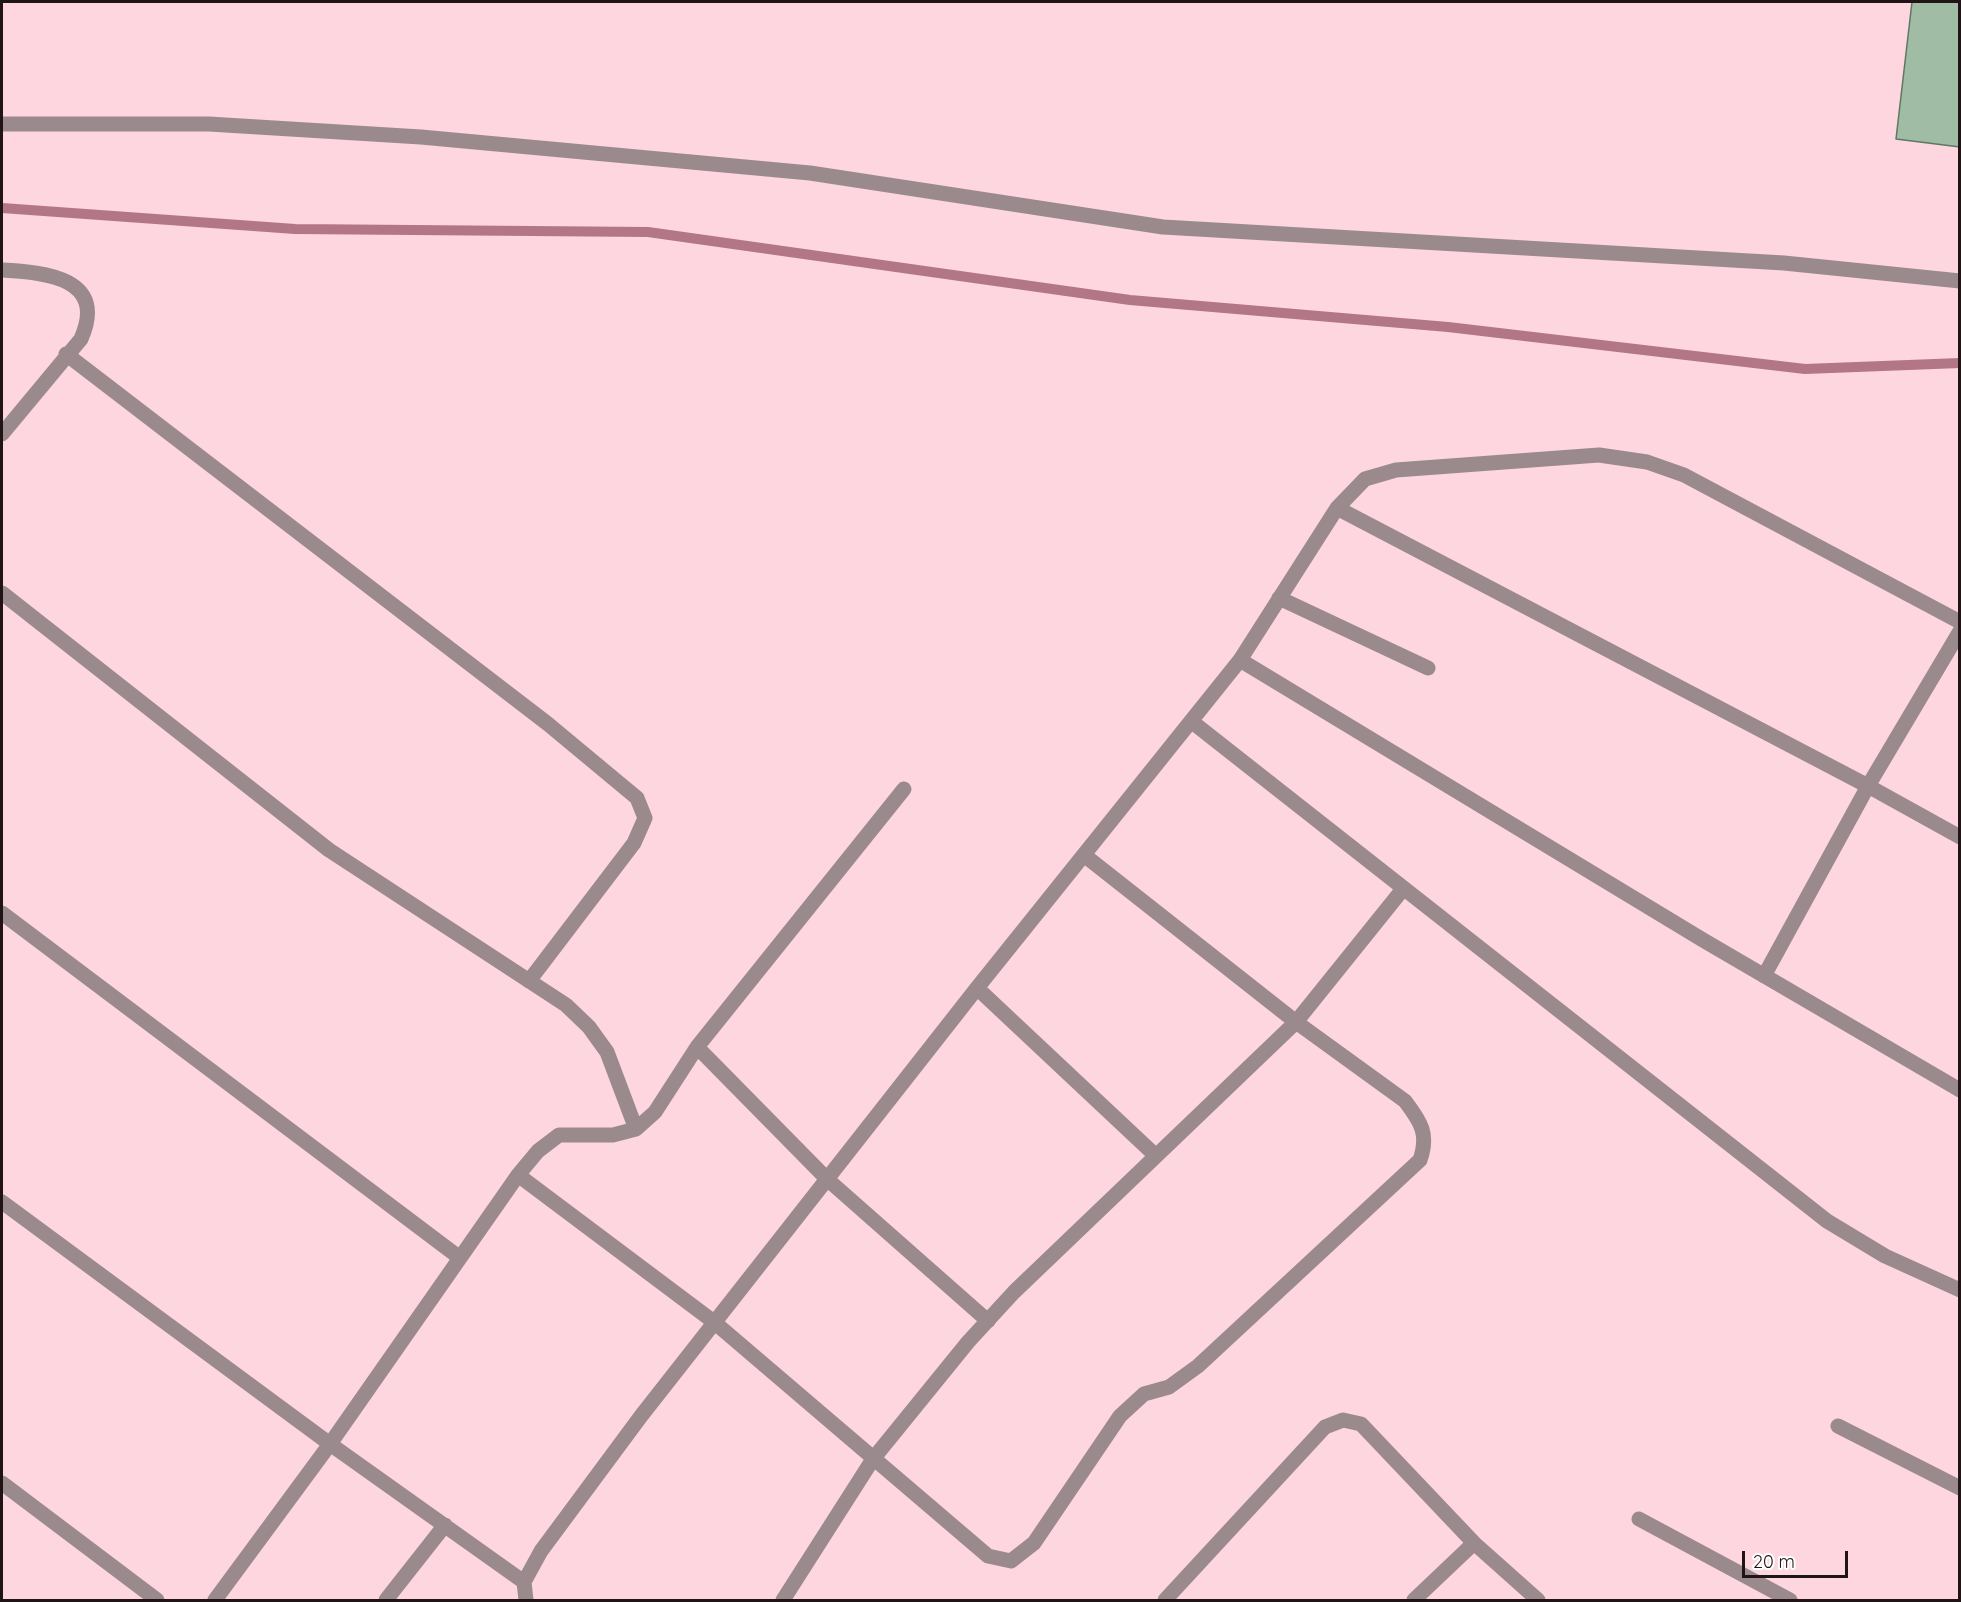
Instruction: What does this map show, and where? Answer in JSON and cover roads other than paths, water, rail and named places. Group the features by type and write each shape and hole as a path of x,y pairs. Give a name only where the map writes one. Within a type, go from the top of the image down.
{"street":[{"path":"2,124 209,124 421,137 810,173 1163,227 1784,263 1959,281"},
{"path":"2,270 44,272 70,284 85,297 88,322 81,339 66,354 2,434"},
{"path":"66,354 548,724 637,798 645,818 634,843 529,981"},
{"path":"526,1600 524,1582 555,1531 826,1179 1240,660 1337,508 1365,479 1395,470 1599,455 1647,462 1684,475 1959,622"},
{"path":"1337,508 1868,786 1959,837"},
{"path":"2,593 329,850 566,1005 589,1028 607,1053 636,1129"},
{"path":"1279,598 1428,668"},
{"path":"1764,976 1868,786 1959,631"},
{"path":"1240,660 1764,976 1959,1090"},
{"path":"1191,721 1827,1221 1885,1256 1959,1290"},
{"path":"214,1600 330,1444 518,1175 538,1151 559,1135 613,1135 636,1129 655,1112 697,1047 904,789"},
{"path":"518,1175 714,1322 988,1556 1011,1561 1034,1543 1120,1416 1144,1394 1169,1387 1198,1366 1420,1160 1426,1142 1418,1119 1405,1101 1296,1022 1084,855"},
{"path":"783,1600 873,1459 918,1401 988,1320 1296,1022 1403,889"},
{"path":"2,913 460,1258"},
{"path":"977,988 1156,1156"},
{"path":"697,1047 826,1179 988,1320"},
{"path":"2,1202 330,1444 524,1582"},
{"path":"1165,1600 1324,1427 1343,1420 1361,1424 1474,1543 1538,1600"},
{"path":"1838,1426 1959,1488"},
{"path":"2,1483 157,1600"},
{"path":"1640,1518 1790,1600"},
{"path":"386,1600 445,1525"},
{"path":"1414,1600 1474,1543"}],"waterway":[{"path":"2,208 295,229 648,232 1130,300 1448,327 1805,369 1960,363"}]}
